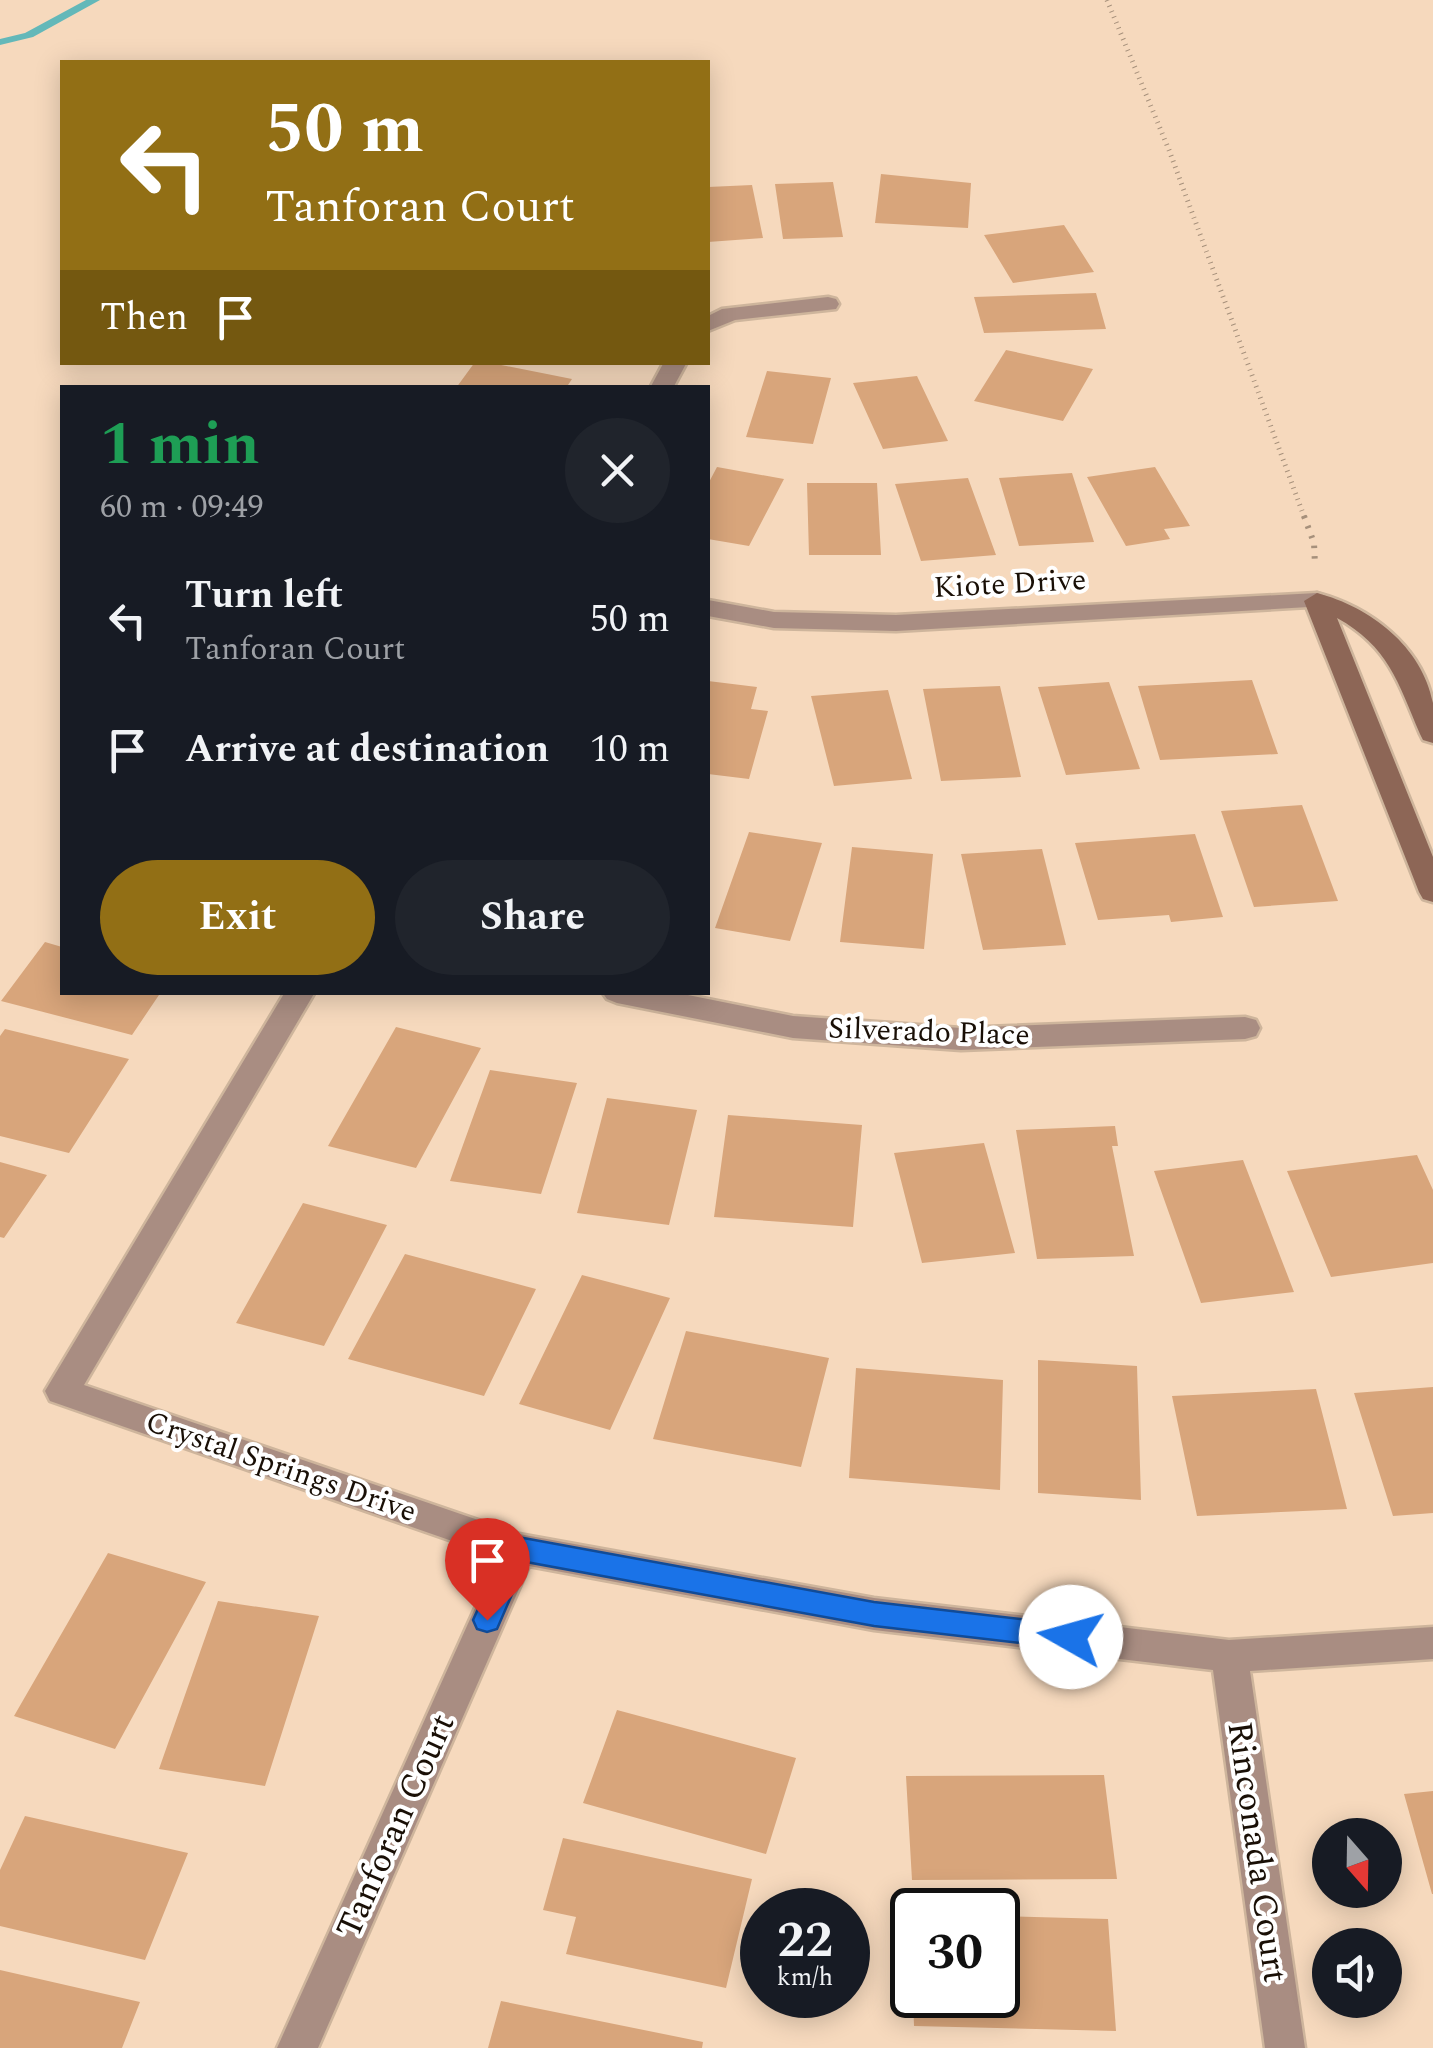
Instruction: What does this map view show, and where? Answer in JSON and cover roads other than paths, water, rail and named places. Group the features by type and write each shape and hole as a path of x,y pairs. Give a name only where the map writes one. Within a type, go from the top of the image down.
{"street":[{"path":"710,323 730,314 828,304"},
{"path":"1317,601 1433,892"},
{"name":"Kiote Drive","path":"710,608 774,620 896,623 1317,601 1351,612 1375,626 1398,653 1433,734"},
{"name":"Crystal Springs Drive","path":"298,995 62,1391 518,1549 874,1614 1229,1656 1433,1643"},
{"name":"Silverado Place","path":"633,995 793,1026 961,1039 1245,1028"},
{"name":"Tanforan Court","path":"298,2048 518,1549"},
{"name":"Rinconada Court","path":"1229,1656 1285,2048"}],"waterway":[{"path":"0,42 29,35 94,0"}]}
